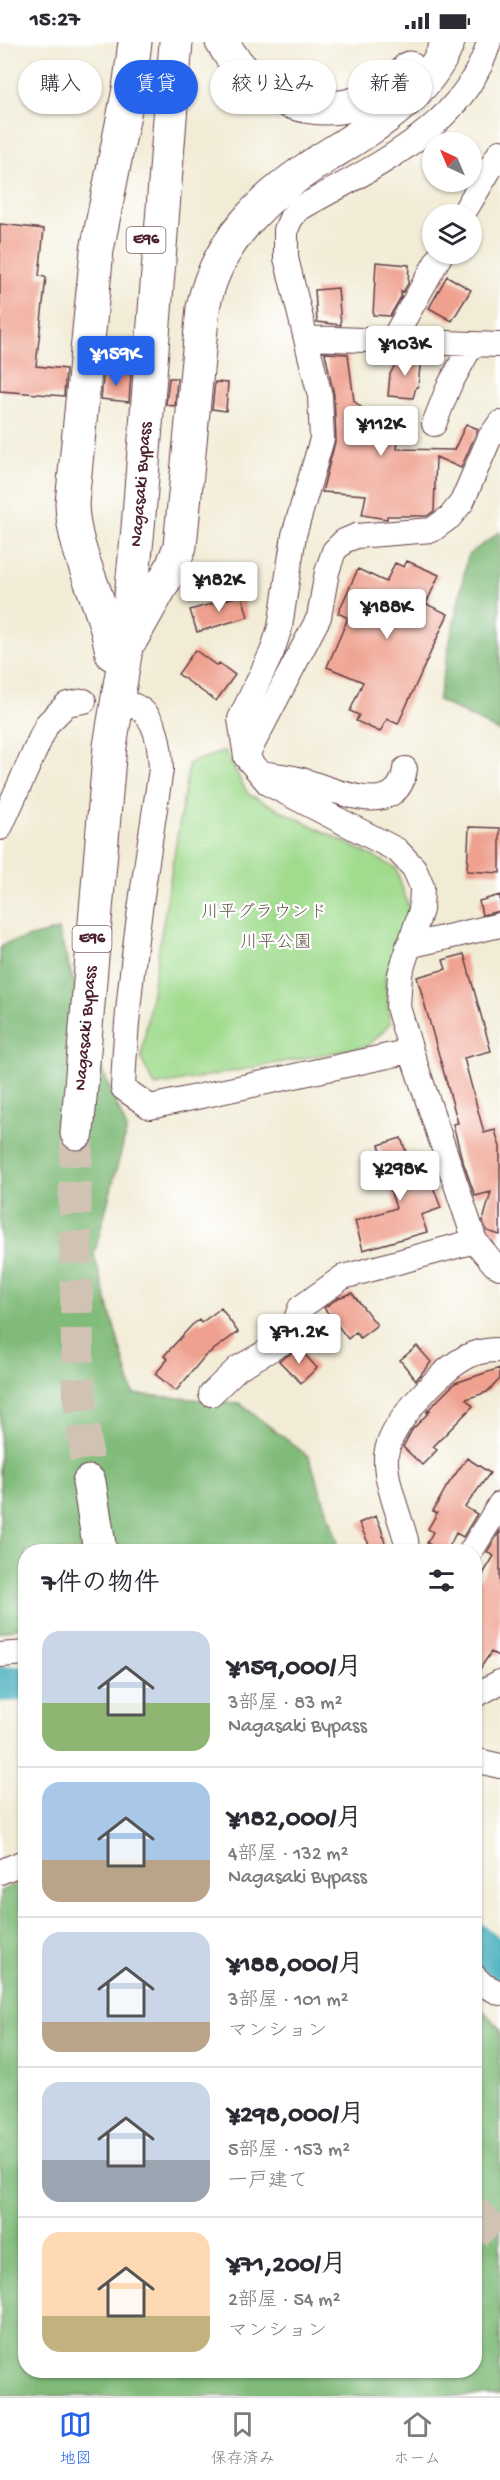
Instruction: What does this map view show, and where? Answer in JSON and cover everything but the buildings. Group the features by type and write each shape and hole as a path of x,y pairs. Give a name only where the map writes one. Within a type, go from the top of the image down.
{"highway":[{"path":"119,655 77,538 72,503 97,250 129,89 135,42"},
{"name":"Nagasaki Bypass","path":"119,655 119,527 136,327 155,163 164,42"},
{"name":"Nagasaki Bypass","path":"77,1133 119,655 138,528 176,42"},
{"path":"222,42 237,64 271,95 309,108 358,105 382,93 417,59 426,42"},
{"path":"119,655 172,567 180,546 203,308 206,289 222,253 245,222 281,188 305,170 363,134 405,101 431,73 443,55 448,42"},
{"path":"89,1482 99,1544"}],"street":[{"path":"489,42 477,73 460,97 425,132 390,158 299,209 291,218 286,230 286,258 320,396 321,440 294,535 280,627 272,652 240,719 252,765 269,784 397,850 414,868 422,887 421,910 408,946 398,989 399,1007 411,1051 475,1241 494,1264 500,1267"},
{"path":"469,204 500,152"},
{"path":"392,341 435,264"},
{"path":"307,338 500,345"},
{"path":"434,424 449,386 472,344"},
{"path":"252,765 319,617 327,572 334,551 344,541 356,536 432,531 450,517 462,502 490,437 500,423"},
{"path":"0,828 47,724 67,704 84,701"},
{"path":"135,706 143,710 152,722 160,750 160,769 136,932 125,1032 123,1088 150,1107 411,1051"},
{"path":"252,765 348,794 377,800 390,795 398,788 404,779 405,769"},
{"path":"408,946 500,925"},
{"path":"211,1394 238,1368 289,1339 300,1308 343,1277 475,1241"},
{"path":"406,1544 388,1476 387,1449 395,1431 411,1408 454,1366 472,1355 500,1350"},
{"path":"475,1544 500,1504"},
{"path":"0,1655 18,1654"},
{"path":"482,1692 500,1682"},
{"path":"482,1750 500,1746"},
{"path":"482,1762 500,1766"},
{"path":"0,1872 18,1864"},
{"path":"482,1984 500,1994"}],"green space":[{"path":"500,532 500,732 438,700 468,555"},
{"name":"川平グラウンド","path":"225,751 248,794 396,868 409,909 385,979 390,1024 368,1046 155,1086 141,1059 189,763"},
{"path":"58,930 96,1055 127,1129 94,1255 133,1394 239,1403 309,1457 338,1542 336,1544 18,1544 18,1627 0,1633 0,949 4,944"},
{"path":"18,1883 18,2378 482,2378 482,2009 500,2029 500,2396 0,2396 0,1891"}],"waterway":[{"path":"0,1684 18,1683"},
{"path":"482,1946 500,1961"}],"tunnel":[{"path":"77,1133 75,1200 78,1379 89,1482"},
{"path":"482,2219 500,2236"}],"park label":[{"name":"川平公園","path":"276,943"}]}
